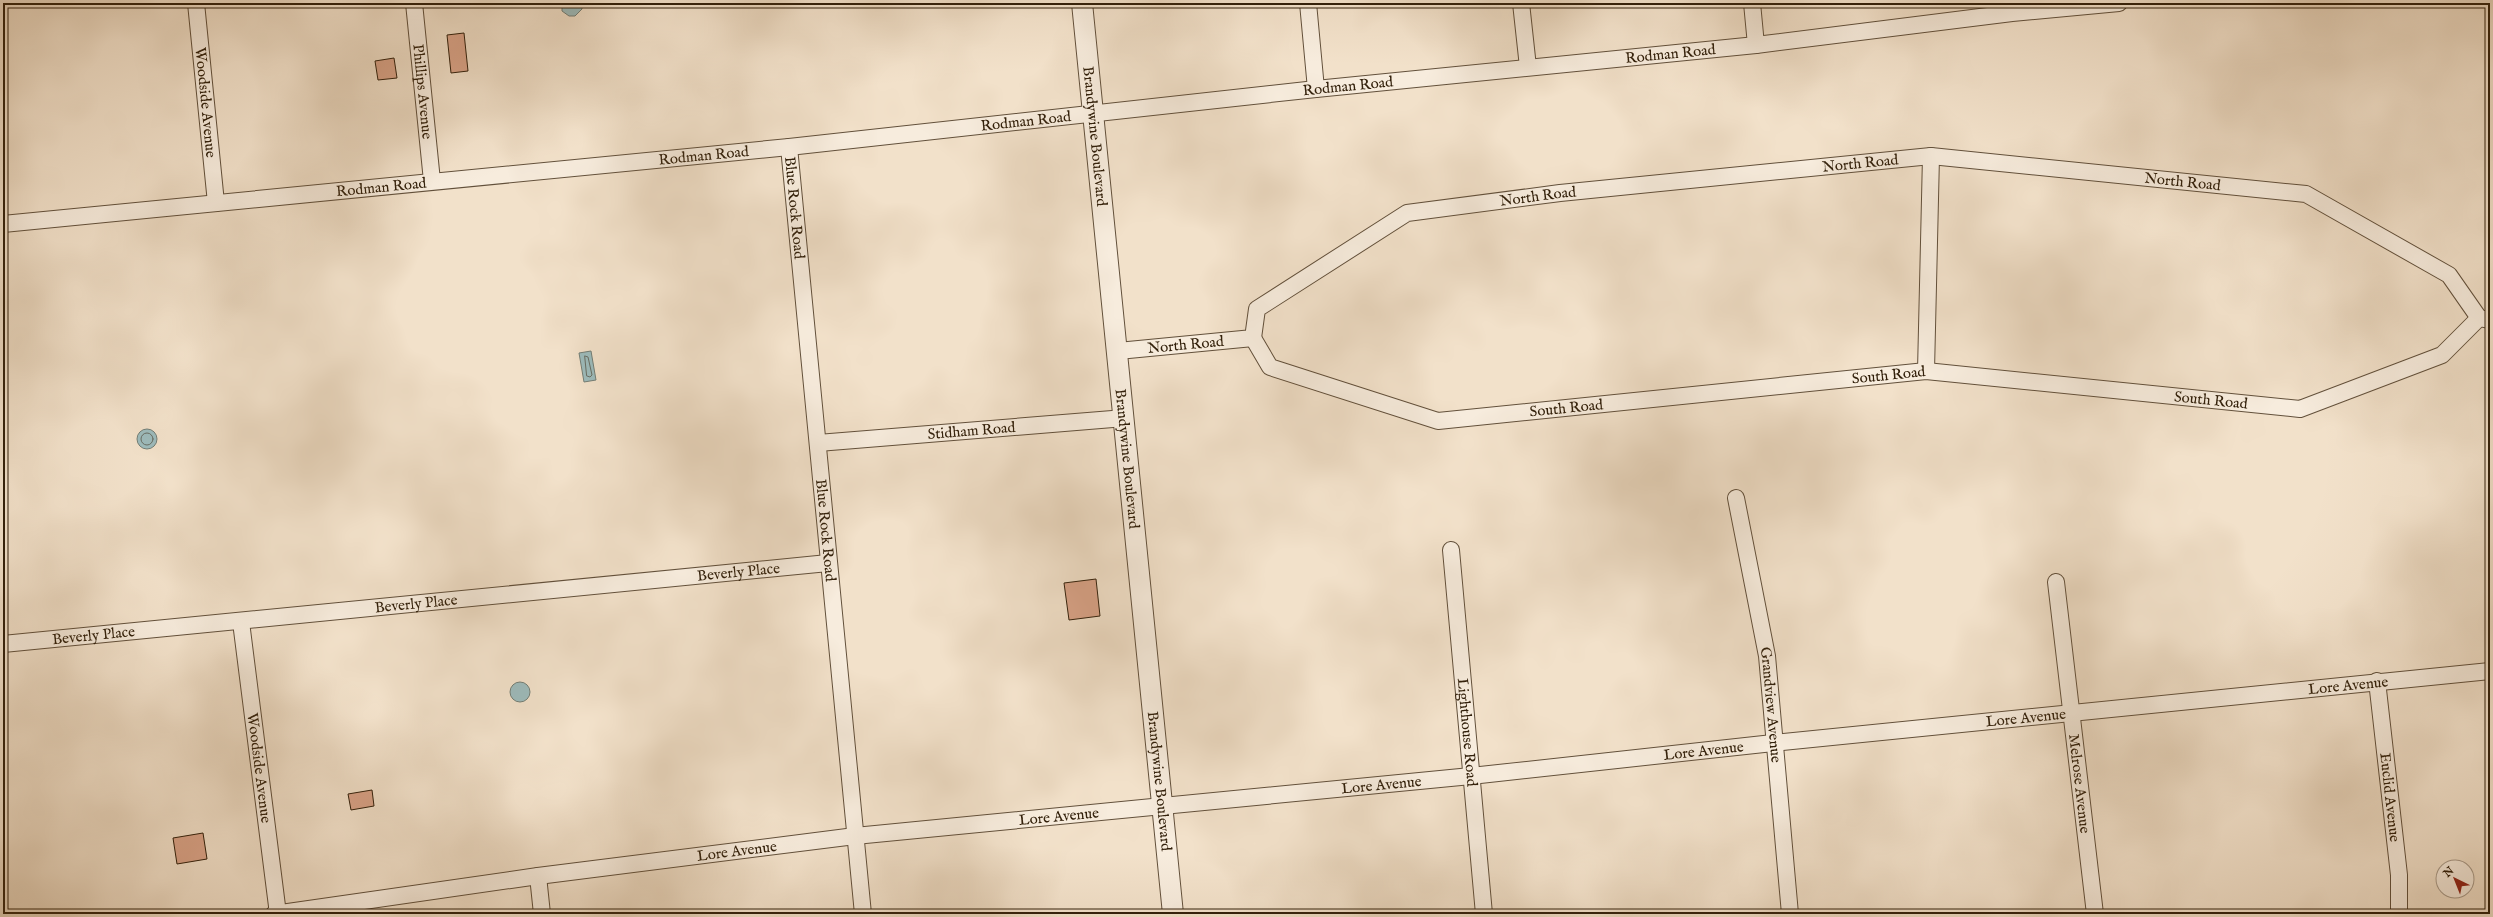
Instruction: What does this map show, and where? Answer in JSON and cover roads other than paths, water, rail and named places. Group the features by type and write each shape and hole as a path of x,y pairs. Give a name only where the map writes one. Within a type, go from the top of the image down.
{"street":[{"name":"Woodside Avenue","path":"196,3 216,203"},
{"name":"Phillips Avenue","path":"414,3 432,181"},
{"name":"Brandywine Boulevard","path":"1082,3 1125,418 1173,914"},
{"path":"1308,3 1316,89"},
{"path":"1522,3 1528,67"},
{"path":"1752,3 1756,45"},
{"name":"Rodman Road","path":"3,224 788,147 1094,115 1316,89 1756,45 2012,8 2119,3"},
{"name":"Blue Rock Road","path":"788,147 863,914"},
{"path":"1926,371 1931,156"},
{"name":"North Road","path":"1118,351 1253,338 1257,309 1407,214 1560,193 1931,156 2306,194 2448,275 2485,319"},
{"name":"South Road","path":"1253,338 1270,367 1438,421 1926,371 2300,409 2442,355 2485,319"},
{"name":"Stidham Road","path":"818,443 1125,418"},
{"name":"Grandview Avenue","path":"1736,498 1767,656 1771,690 1773,743 1790,914"},
{"name":"Lighthouse Road","path":"1451,550 1484,914"},
{"name":"Beverly Place","path":"3,644 241,622 828,563"},
{"name":"Melrose Avenue","path":"2056,582 2095,914"},
{"name":"Woodside Avenue","path":"241,622 278,914"},
{"name":"Lore Avenue","path":"274,914 538,876 856,836 1471,776 1773,743 2377,681 2490,671"},
{"name":"Euclid Avenue","path":"2377,681 2399,875 2399,914"},
{"path":"538,876 542,914"}],"water":[{"path":"562,3 582,3 582,9 575,16 569,16 562,11"},
{"path":"591,351 596,380 584,382 579,353"},
{"path":"143,429 151,429 157,435 157,443 151,449 143,449 137,443 137,435"},
{"path":"520,682 527,685 530,692 527,699 520,702 513,699 510,692 513,685"}]}
